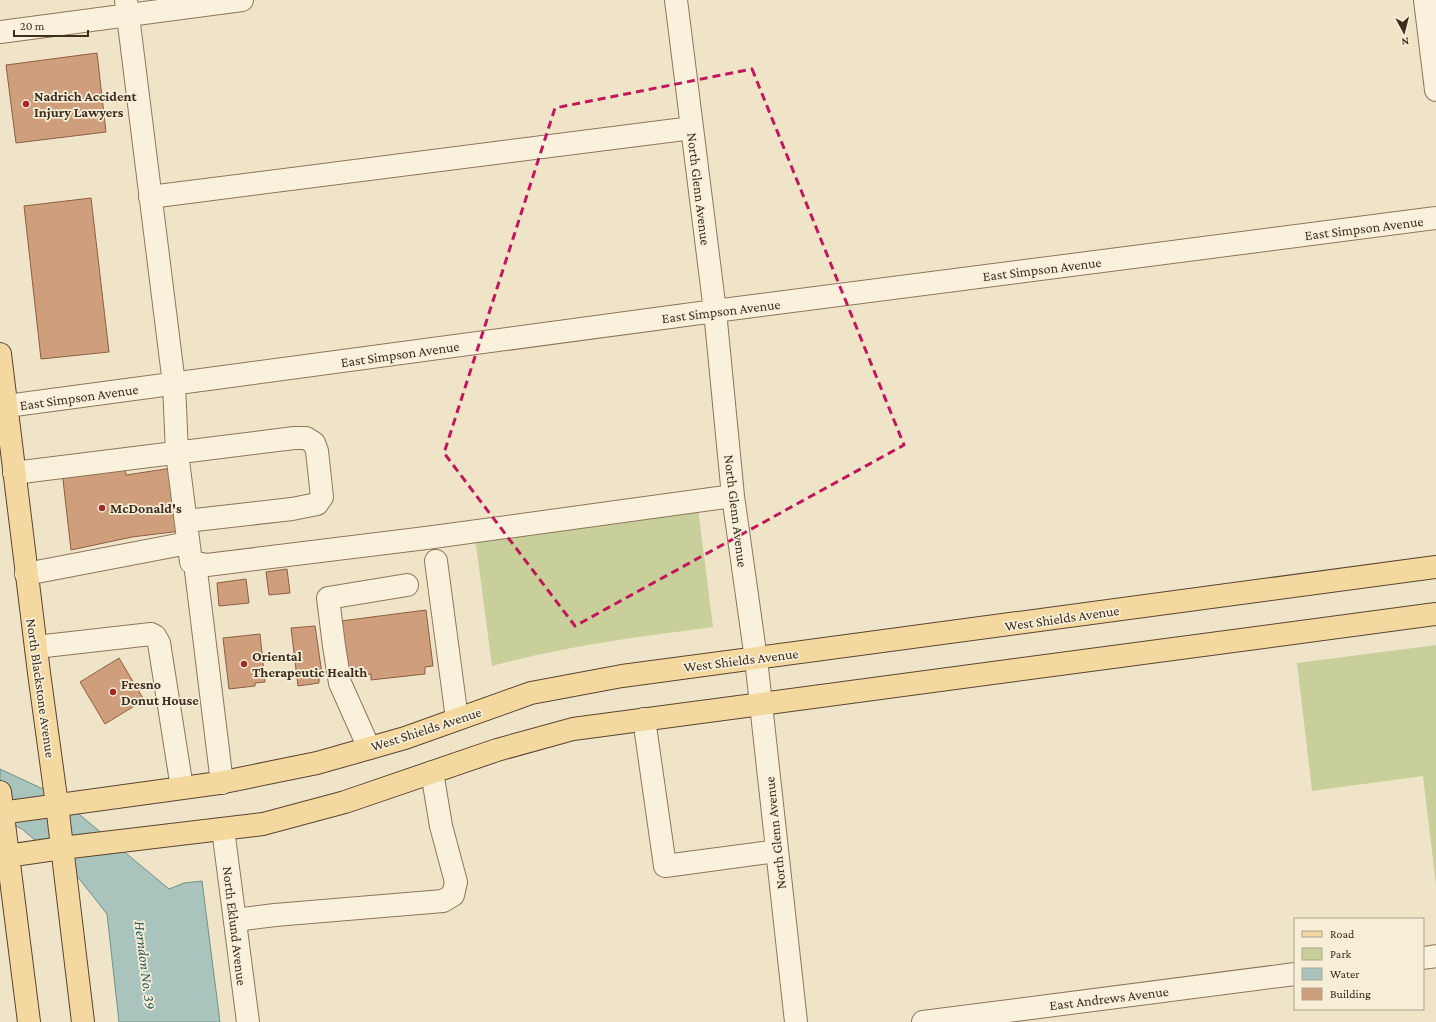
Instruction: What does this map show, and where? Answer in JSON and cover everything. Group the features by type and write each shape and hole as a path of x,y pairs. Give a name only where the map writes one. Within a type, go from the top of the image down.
{"main road":[{"name":"North Blackstone Avenue","path":"0,354 26,574 57,805 83,1022"},
{"name":"West Shields Avenue","path":"1,806 57,805 222,783 317,763 405,738 531,693 622,676 1436,567"},
{"path":"4,857 62,848 263,824 345,802 497,750 573,729 1436,614"},
{"path":"1,806 4,857 29,1022"}],"street":[{"path":"0,32 127,7 242,0"},
{"name":"North Glenn Avenue","path":"676,0 715,311 733,496 756,659 796,1022"},
{"path":"1425,0 1436,90"},
{"path":"127,7 174,384 177,453 191,562 207,565 410,540 733,496"},
{"path":"150,197 692,128"},
{"name":"East Simpson Avenue","path":"7,406 715,311 1436,218"},
{"path":"14,473 294,438 306,438 314,443 317,451 322,497 317,504 292,509 186,521"},
{"path":"26,574 188,542"},
{"path":"436,561 458,719"},
{"path":"195,563 222,783"},
{"path":"369,748 340,683 328,598 407,585"},
{"path":"36,647 151,634 155,636 159,643 182,788"},
{"path":"644,719 665,866 777,852"},
{"path":"235,920 275,915 443,901 453,895 456,882 440,826 432,772"},
{"name":"North Eklund Avenue","path":"223,829 248,1022"},
{"path":"1424,958 1436,956"},
{"name":"East Andrews Avenue","path":"923,1022 1294,974"}],"highlighted area":[{"path":"752,69 904,445 575,626 444,453 555,108"}],"green space":[{"path":"698,508 713,627 629,638 546,653 492,666 475,537"},
{"path":"1436,645 1436,885 1423,776 1312,791 1297,663"}],"water":[{"name":"Herndon No. 39","path":"0,769 56,795 169,889 184,883 202,881 220,1022 119,1022 107,914 77,876 22,829 0,819"}],"building":[{"path":"97,53 106,132 16,143 6,65"},
{"path":"91,198 109,352 41,359 24,206"},
{"path":"125,468 126,475 172,468 181,531 132,537 71,550 62,471"},
{"path":"287,569 290,593 269,595 266,572"},
{"path":"246,579 249,603 219,606 217,583"},
{"path":"426,610 433,666 425,667 425,674 371,680 371,674 348,676 341,621"},
{"path":"315,626 322,674 319,675 319,683 298,686 291,628"},
{"path":"260,634 265,682 255,683 255,686 229,689 223,638"},
{"path":"119,658 144,700 105,724 80,682"}],"place":[{"name":"Nadrich Accident Injury Lawyers","path":"26,104"},
{"name":"McDonald's","path":"102,508"},
{"name":"Oriental Therapeutic Health","path":"244,664"},
{"name":"Fresno Donut House","path":"113,692"}]}
